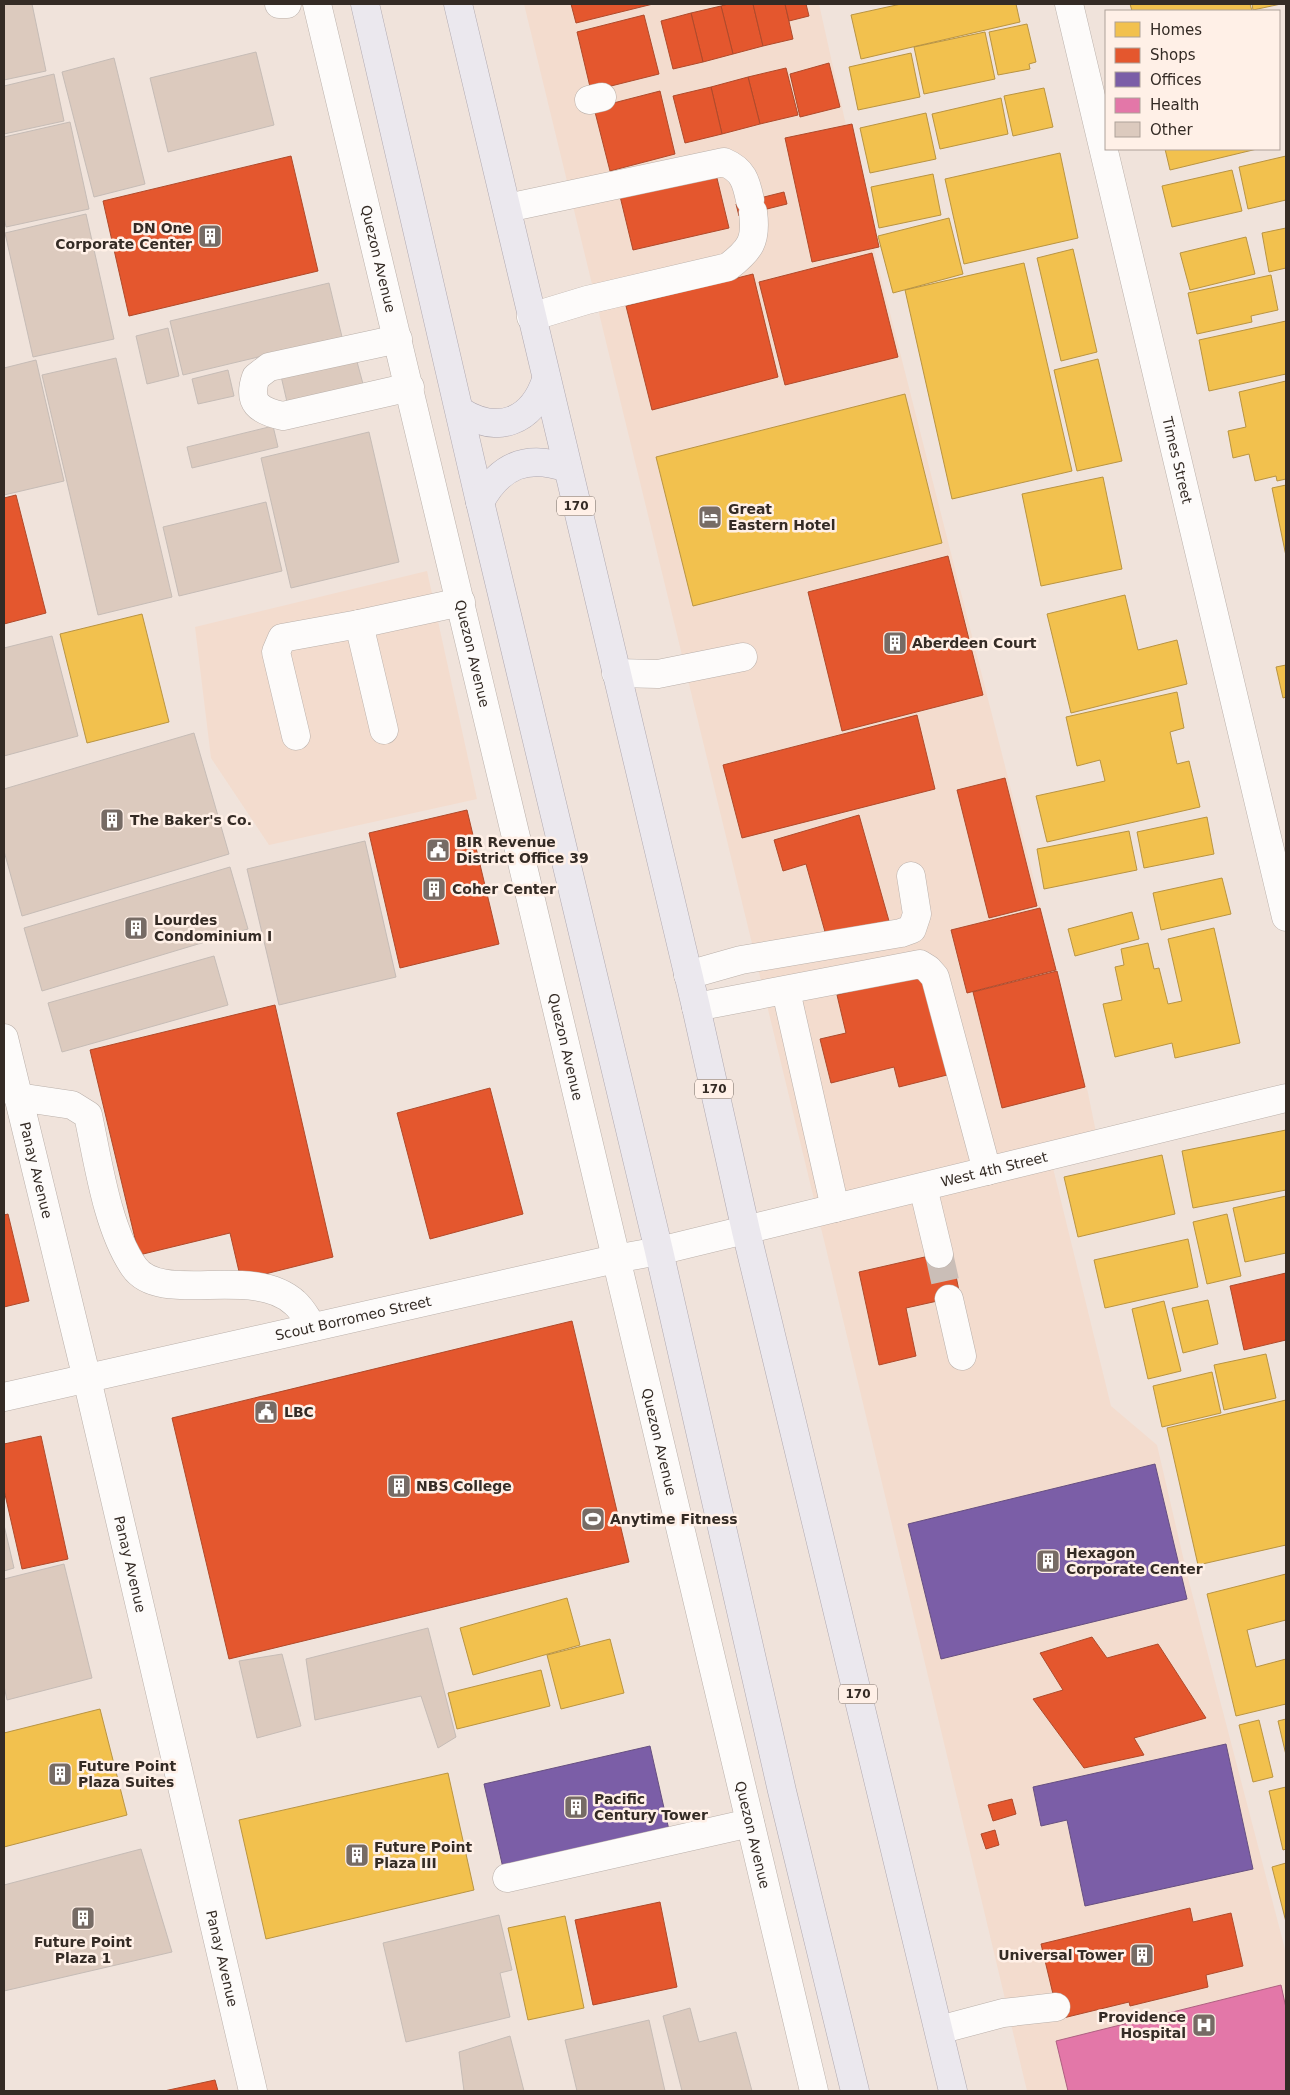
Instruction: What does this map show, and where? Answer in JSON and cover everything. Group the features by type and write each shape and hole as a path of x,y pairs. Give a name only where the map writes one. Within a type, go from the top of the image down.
{"main road":[{"path":"365,4 480,502 659,1251 782,1791 855,2091"},
{"name":"170","path":"458,4 696,1007 746,1231 953,2091"},
{"path":"460,411 481,422 504,423 519,417 532,408 541,396 546,380"},
{"path":"480,502 497,477 523,463 552,463 567,468"}],"street":[{"path":"279,4 287,4"},
{"name":"Quezon Avenue","path":"317,4 410,387 615,1259 814,2091"},
{"name":"Times Street","path":"1069,4 1286,917"},
{"path":"507,208 724,162 737,168 745,179 752,206 756,231 752,242 744,255 728,267 587,300 531,317"},
{"path":"398,339 269,367 256,377 253,394 258,407 266,412 283,416 410,387"},
{"path":"296,736 276,652 282,638 461,602"},
{"path":"359,624 384,730"},
{"path":"616,673 658,674 743,657"},
{"path":"688,975 741,960 901,933 912,929 917,914 911,876"},
{"path":"696,1007 749,996 786,991 900,966 920,964 935,977 987,1171"},
{"path":"786,991 835,1208"},
{"name":"Panay Avenue","path":"4,1038 18,1097 14,1130 87,1379 253,2091"},
{"path":"18,1097 72,1106 88,1115 117,1237 135,1269 155,1281 181,1286 259,1285 295,1302 313,1327"},
{"name":"West 4th Street","path":"702,1241 1286,1098"},
{"path":"923,1187 939,1254"},
{"name":"Scout Borromeo Street","path":"4,1398 615,1259 702,1241"},
{"path":"949,1299 962,1356"},
{"path":"507,1878 750,1823"},
{"path":"939,2030 1003,2013 1056,2007"}],"shaded area":[{"path":"524,4 819,4 872,242 1088,1093 1101,1157 1053,1168 1111,1406 1157,1445 1188,1578 1286,1953 1286,2091 1027,2091 830,1265"},
{"path":"427,571 477,799 269,845 211,758 195,627"}],"building: Homes":[{"path":"901,4 1016,4 1020,22 861,59 851,15"},
{"path":"1130,4 1250,4 1252,10 1132,10"},
{"path":"1252,4 1281,4 1253,10"},
{"path":"1027,24 1036,62 1029,64 1030,69 998,75 989,32"},
{"path":"985,32 995,79 924,94 914,47"},
{"path":"911,53 920,97 858,110 849,67"},
{"path":"1044,88 1053,127 1013,136 1004,96"},
{"path":"1001,98 1008,134 940,149 932,114"},
{"path":"926,113 936,159 870,173 860,128"},
{"path":"1165,150 1253,150 1170,170"},
{"path":"1060,153 1078,238 964,264 945,179"},
{"path":"1286,156 1286,200 1248,209 1239,167"},
{"path":"1232,170 1242,211 1172,227 1162,186"},
{"path":"933,174 941,215 879,228 871,187"},
{"path":"949,218 963,274 893,293 878,236"},
{"path":"1286,228 1286,268 1269,272 1262,233"},
{"path":"1246,237 1255,274 1190,290 1180,253"},
{"path":"1073,249 1097,352 1061,361 1037,258"},
{"path":"1024,263 1072,471 952,499 905,290"},
{"path":"1271,275 1278,310 1251,316 1252,322 1197,334 1188,293"},
{"path":"1286,321 1286,374 1209,391 1199,340"},
{"path":"1098,359 1122,461 1077,471 1054,370"},
{"path":"1286,381 1286,479 1277,481 1276,476 1255,481 1249,454 1233,458 1228,431 1246,427 1239,392"},
{"name":"Great Eastern Hotel","path":"905,394 942,543 693,606 656,457"},
{"path":"1103,477 1122,569 1041,586 1022,494"},
{"path":"1286,485 1286,556 1272,488"},
{"path":"1125,595 1138,650 1177,640 1187,684 1071,713 1047,614"},
{"path":"142,614 169,722 87,743 60,634"},
{"path":"1286,665 1286,697 1283,698 1276,667"},
{"path":"1177,692 1184,728 1170,732 1177,764 1189,761 1200,807 1047,842 1036,796 1105,781 1100,760 1077,766 1066,717"},
{"path":"1207,817 1214,854 1144,868 1137,832"},
{"path":"1129,831 1137,870 1044,889 1037,849"},
{"path":"1222,878 1231,914 1161,930 1153,893"},
{"path":"1132,912 1139,939 1075,956 1068,929"},
{"path":"1214,928 1240,1043 1175,1058 1172,1043 1115,1057 1103,1004 1122,1000 1115,967 1124,965 1121,949 1148,943 1154,969 1159,968 1168,1004 1182,1001 1168,939"},
{"path":"1286,1130 1286,1190 1193,1208 1182,1151"},
{"path":"1162,1155 1175,1214 1078,1237 1064,1177"},
{"path":"1286,1196 1286,1253 1245,1262 1233,1208"},
{"path":"1227,1214 1241,1276 1207,1284 1193,1222"},
{"path":"1188,1239 1198,1287 1105,1308 1094,1260"},
{"path":"1208,1300 1218,1344 1183,1353 1172,1308"},
{"path":"1164,1301 1181,1371 1148,1379 1132,1309"},
{"path":"1266,1354 1276,1398 1224,1410 1214,1365"},
{"path":"1212,1372 1221,1413 1162,1427 1153,1386"},
{"path":"1286,1400 1286,1545 1198,1565 1167,1428"},
{"path":"1286,1574 1286,1620 1247,1630 1256,1667 1286,1659 1286,1704 1236,1716 1207,1594"},
{"path":"567,1598 580,1645 473,1675 460,1628"},
{"path":"610,1639 624,1693 561,1709 547,1655"},
{"path":"541,1670 550,1706 457,1729 448,1693"},
{"name":"Future Point Plaza Suites","path":"100,1709 127,1815 4,1847 4,1733"},
{"path":"1286,1719 1286,1755 1278,1721"},
{"path":"1259,1720 1273,1777 1253,1782 1239,1725"},
{"name":"Future Point Plaza III","path":"448,1773 474,1890 266,1939 239,1820"},
{"path":"1286,1787 1286,1849 1283,1850 1269,1791"},
{"path":"1286,1863 1286,1922 1272,1867"},
{"path":"565,1916 584,2008 528,2020 508,1928"}],"building: Shops":[{"path":"571,4 653,4 576,23"},
{"path":"728,4 753,4 763,46 733,54 721,6"},
{"path":"753,4 785,4 793,39 763,46"},
{"path":"785,4 806,4 809,16 789,21"},
{"path":"721,6 733,54 703,62 691,13"},
{"path":"691,13 703,62 673,69 661,21"},
{"path":"644,15 659,74 591,91 577,32"},
{"path":"829,63 840,107 800,117 790,74"},
{"path":"786,68 798,115 760,124 748,77"},
{"path":"748,77 760,124 722,134 711,87"},
{"path":"711,87 722,134 685,143 673,96"},
{"path":"660,91 675,154 610,171 594,108"},
{"path":"852,124 879,247 812,262 785,138"},
{"name":"DN One Corporate Center","path":"291,156 318,271 129,316 103,201"},
{"path":"715,170 729,228 633,250 619,192"},
{"path":"784,192 787,204 739,216 736,204"},
{"path":"872,253 898,357 785,385 759,282"},
{"path":"753,274 778,377 652,410 626,306"},
{"path":"16,495 46,613 4,624 4,498"},
{"name":"Aberdeen Court","path":"948,556 983,695 842,731 808,592"},
{"path":"917,715 935,789 742,838 723,765"},
{"path":"1005,778 1037,906 989,918 957,790"},
{"name":"Coher Center","path":"467,810 499,944 400,968 369,833"},
{"path":"859,815 889,921 827,939 806,864 783,871 774,840"},
{"path":"1040,908 1056,970 967,993 951,930"},
{"path":"1057,971 1085,1087 1002,1108 973,992"},
{"path":"922,973 947,1075 899,1087 894,1067 831,1083 820,1039 846,1033 837,995"},
{"path":"275,1005 333,1257 241,1280 230,1233 139,1255 90,1050"},
{"path":"490,1088 523,1214 430,1239 397,1113"},
{"path":"8,1214 29,1301 4,1307 4,1215"},
{"path":"951,1251 960,1296 906,1308 916,1356 879,1365 859,1272"},
{"path":"1286,1273 1286,1340 1244,1350 1230,1286"},
{"name":"NBS College","path":"572,1321 629,1562 229,1659 172,1418"},
{"path":"41,1436 68,1559 22,1569 4,1490 4,1444"},
{"path":"1092,1637 1107,1658 1158,1644 1206,1718 1134,1738 1144,1755 1084,1768 1033,1699 1063,1690 1040,1653"},
{"path":"1012,1799 1016,1814 993,1821 988,1805"},
{"path":"995,1830 999,1845 986,1849 981,1834"},
{"path":"660,1902 677,1987 593,2005 575,1920"},
{"name":"Universal Tower","path":"1190,1908 1193,1922 1231,1913 1243,1966 1206,1975 1208,1987 1130,2006 1129,2002 1059,2019 1041,1944"},
{"path":"215,2080 218,2091 164,2091"}],"building: Offices":[{"name":"Hexagon Corporate Center","path":"1155,1464 1187,1599 941,1659 908,1524"},
{"path":"1226,1744 1253,1869 1085,1906 1067,1820 1041,1826 1033,1787"},
{"name":"Pacific Century Tower","path":"650,1746 669,1830 503,1868 484,1784"}],"building: Health":[{"name":"Providence Hospital","path":"1281,1985 1286,2008 1286,2091 1068,2091 1056,2041"}],"building: Other":[{"path":"4,4 32,4 46,71 4,80"},
{"path":"256,52 274,125 168,152 150,78"},
{"path":"114,58 145,184 94,197 62,72"},
{"path":"54,74 64,121 4,134 4,86"},
{"path":"70,122 89,209 6,227 4,217 4,137"},
{"path":"86,214 114,339 33,357 5,233"},
{"path":"329,283 342,337 183,375 170,321"},
{"path":"168,328 179,376 147,384 136,336"},
{"path":"116,358 172,597 98,615 42,375"},
{"path":"356,358 363,384 287,402 281,376"},
{"path":"36,360 64,481 4,495 4,368"},
{"path":"228,370 234,396 198,404 192,379"},
{"path":"273,426 278,447 192,468 187,447"},
{"path":"369,432 399,562 291,588 261,458"},
{"path":"266,502 282,571 179,596 163,527"},
{"path":"52,636 78,736 4,756 4,648"},
{"name":"The Baker's Co.","path":"194,733 229,854 22,916 4,851 4,789"},
{"path":"365,841 396,977 279,1005 247,869"},
{"name":"Lourdes Condominium I","path":"230,867 248,929 42,991 24,928"},
{"name":"Lourdes Condominium I","path":"214,956 228,1005 62,1052 48,1003"},
{"path":"4,1525 14,1568 4,1571"},
{"path":"64,1564 92,1678 7,1700 4,1686 4,1579"},
{"path":"428,1628 456,1737 438,1748 421,1696 315,1720 306,1659"},
{"path":"282,1654 301,1726 257,1738 239,1661"},
{"name":"Future Point Plaza 1","path":"141,1849 172,1952 4,1991 4,1885"},
{"path":"499,1915 512,1970 500,1973 510,2017 406,2042 383,1943"},
{"path":"690,2008 699,2042 736,2032 752,2091 682,2091 663,2016"},
{"path":"649,2020 665,2091 577,2091 565,2040"},
{"path":"510,2036 524,2091 464,2091 459,2052"}],"tunnel":[{"path":"939,1254 949,1299"}],"place":[{"name":"DN One Corporate Center","path":"210,236"},
{"name":"Great Eastern Hotel","path":"710,517"},
{"name":"Aberdeen Court","path":"895,643"},
{"name":"The Baker's Co.","path":"112,820"},
{"name":"BIR Revenue District Office 39","path":"438,850"},
{"name":"Coher Center","path":"434,889"},
{"name":"Lourdes Condominium I","path":"136,928"},
{"name":"LBC","path":"266,1412"},
{"name":"NBS College","path":"399,1486"},
{"name":"Anytime Fitness","path":"593,1519"},
{"name":"Hexagon Corporate Center","path":"1048,1561"},
{"name":"Future Point Plaza Suites","path":"60,1774"},
{"name":"Pacific Century Tower","path":"576,1807"},
{"name":"Future Point Plaza III","path":"357,1855"},
{"name":"Future Point Plaza 1","path":"83,1918"},
{"name":"Universal Tower","path":"1142,1955"},
{"name":"Providence Hospital","path":"1204,2025"}]}
